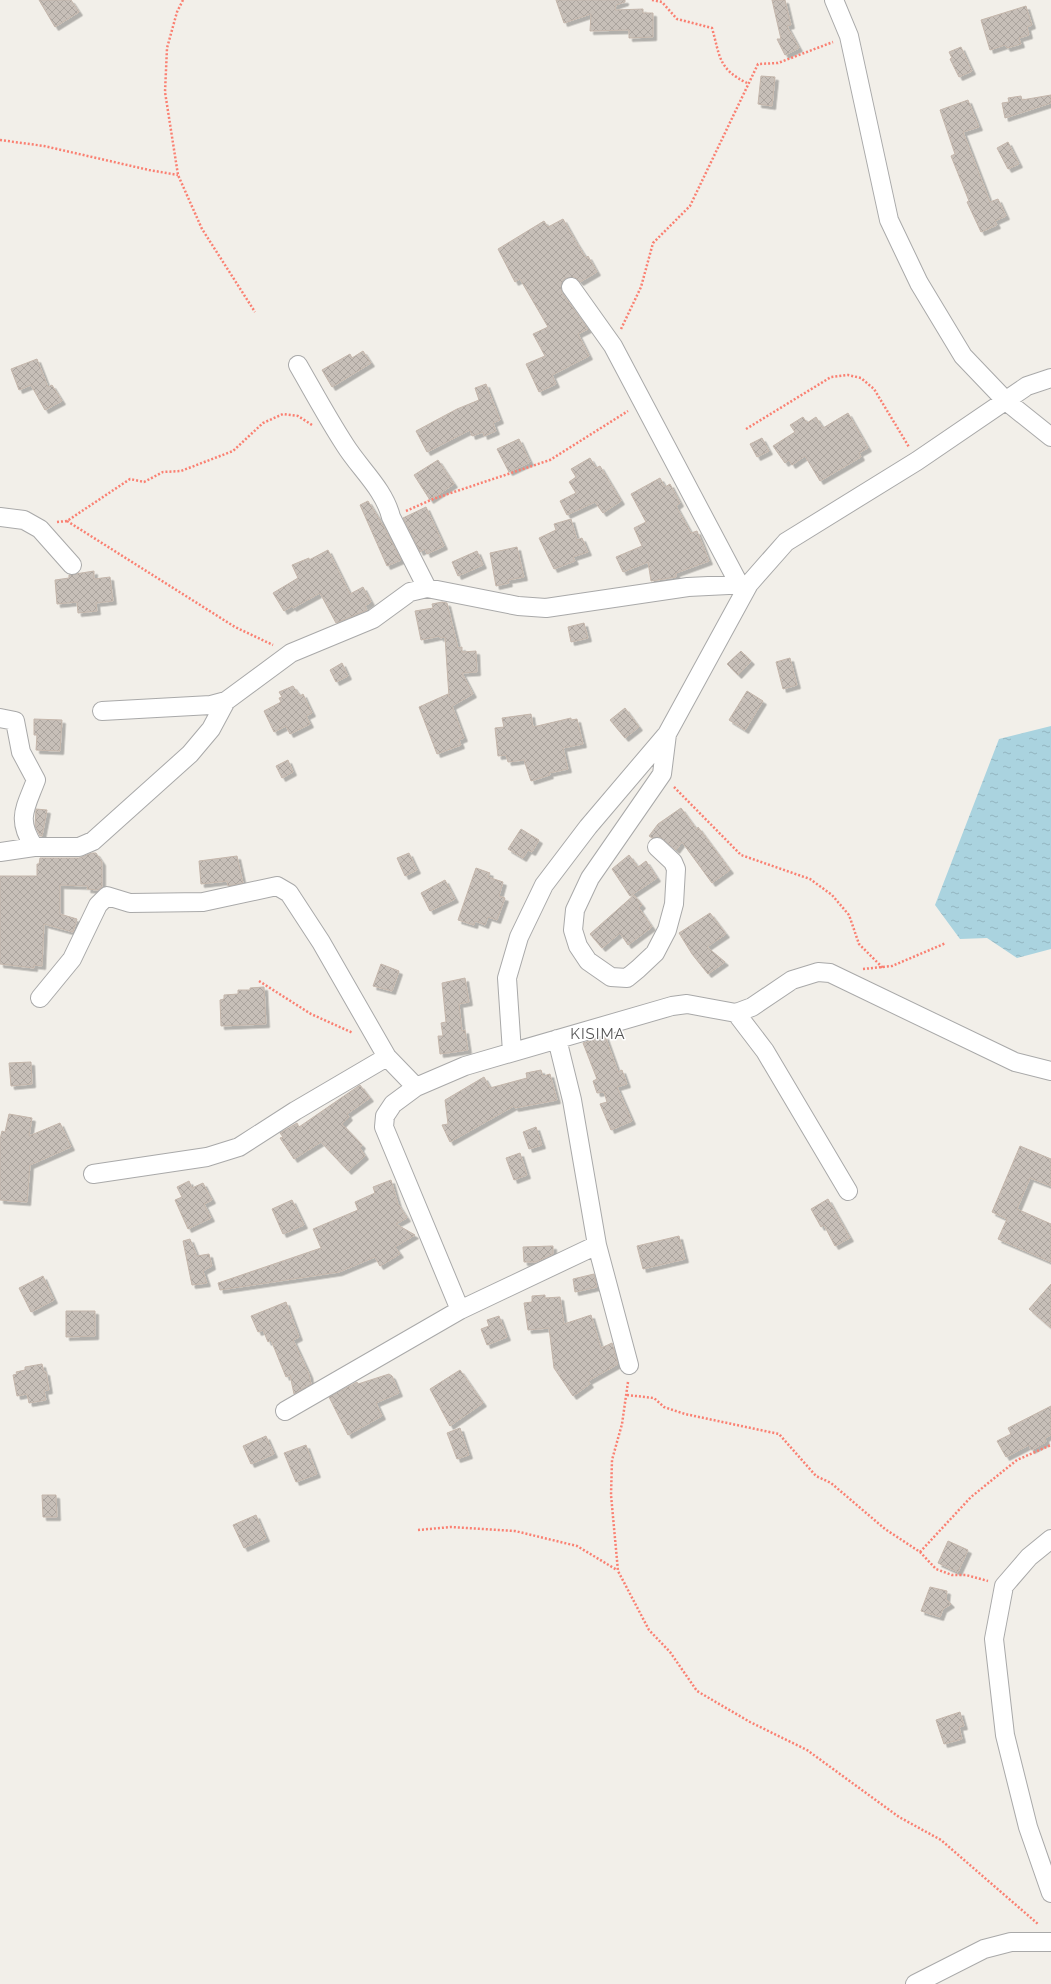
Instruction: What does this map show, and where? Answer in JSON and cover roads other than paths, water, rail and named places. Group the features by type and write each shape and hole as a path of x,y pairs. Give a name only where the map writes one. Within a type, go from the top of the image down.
{"street":[{"path":"834,0 848,36 889,220 919,283 963,356 1006,401 1051,437"},
{"path":"571,287 613,346 643,403 744,584"},
{"path":"298,365 345,446 370,476 389,510 391,517 427,588"},
{"path":"512,1052 507,978 519,937 541,891 588,827 667,734 744,584 786,542 917,461 1027,386 1051,378"},
{"path":"0,517 24,520 40,529 72,566"},
{"path":"102,710 211,705 226,701 291,653 373,619 410,592 427,588 518,606 546,608 688,587 744,584"},
{"path":"0,852 34,847 79,847 93,842 190,754 211,729 226,701"},
{"path":"0,718 15,721 21,752 36,780 22,817 25,833 34,847"},
{"path":"657,847 673,862 676,869 674,904 667,930 655,953 638,969 627,978 610,977 588,961 578,946 573,930 575,910 590,878 662,774 667,734"},
{"path":"40,998 72,959 98,905 107,896 130,903 203,902 277,886 289,893 322,942 384,1051 416,1087"},
{"path":"460,1310 384,1127 385,1116 394,1104 416,1087 465,1066 672,1006 687,1004 736,1013 752,1007 792,980 818,972 830,972 1015,1062 1051,1071"},
{"path":"736,1013 765,1051 848,1191"},
{"path":"557,1039 572,1100 597,1245 629,1365"},
{"path":"93,1174 207,1157 239,1147 384,1051"},
{"path":"285,1411 460,1310 597,1245"},
{"path":"1051,1539 1029,1557 1004,1586 994,1639 1005,1735 1028,1827 1051,1892"},
{"path":"915,1984 984,1949 1011,1942 1051,1942"}],"water":[{"path":"1051,726 1051,949 1017,958 987,938 960,939 935,905 999,739"}],"district":[{"name":"KISIMA","path":"598,1034"}]}
